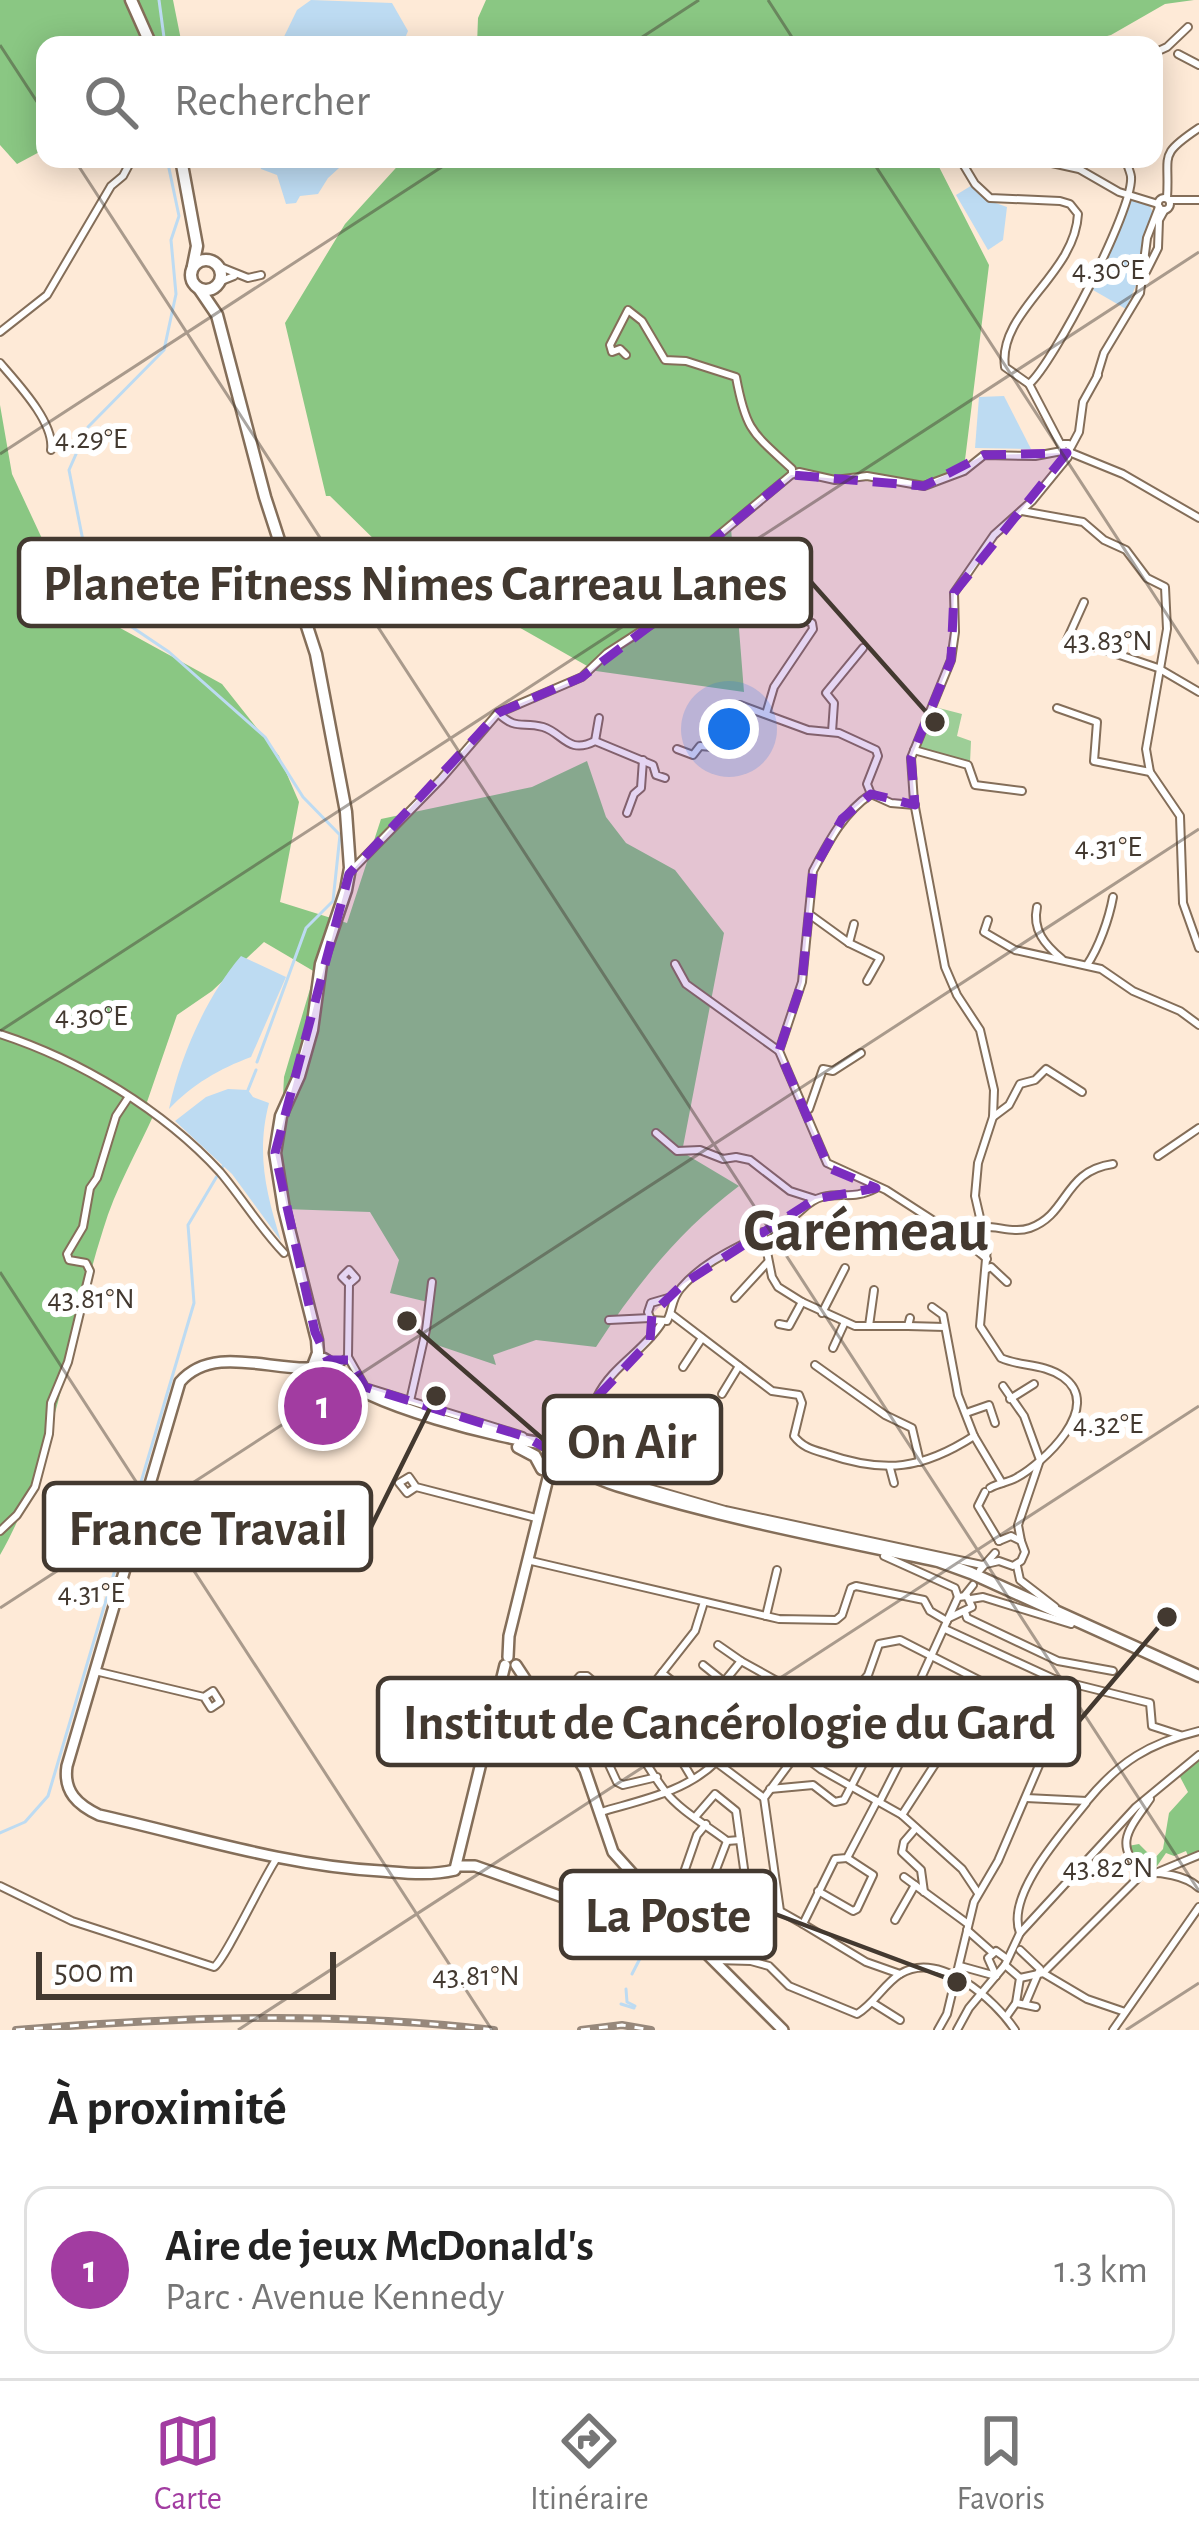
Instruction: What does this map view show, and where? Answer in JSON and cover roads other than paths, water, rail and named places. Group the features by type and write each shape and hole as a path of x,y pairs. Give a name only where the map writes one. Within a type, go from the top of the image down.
{"main road":[{"path":"131,0 148,36"},
{"path":"183,168 197,246 190,278 217,316"},
{"path":"195,229 206,256 215,263 217,316 265,497 316,654 349,844 350,870 318,974 304,1061 276,1136 276,1167 292,1253 319,1348 327,1368 363,1401 522,1448 554,1446 551,1468"},
{"path":"193,266 201,260 215,263"},
{"path":"200,290 218,284"},
{"path":"537,1449 551,1468 609,1490 974,1581 1074,1623"},
{"path":"551,1468 577,1462 619,1486 713,1513 938,1561 1199,1678"}],"street":[{"path":"1163,49 1188,27"},
{"path":"1178,54 1199,65"},
{"path":"1066,448 1083,402 1134,306 1158,248 1171,148 1199,128"},
{"path":"0,332 47,295 125,168"},
{"path":"663,1300 656,1333 619,1365 597,1397 577,1462 621,1480 725,1510 981,1568 996,1557 999,1541 978,1506 987,1490 1018,1477 1067,1434 1076,1396 1069,1381 1048,1368 1005,1360 991,1348 980,1326 987,1264 975,1196 978,1163 993,1118 994,1090 980,1030 956,995 945,967 911,768 914,749 951,660 956,632 954,593 994,535 1022,512 1067,458 1066,448 1029,384 1005,367 1006,344 1035,296 1062,267 1078,214 1060,201 990,198 965,168"},
{"path":"1074,168 1127,195 1164,202 1199,200"},
{"path":"1029,384 1040,375 1091,290 1132,179 1128,168"},
{"path":"215,263 238,275"},
{"path":"218,284 238,275 261,275"},
{"path":"626,356 620,349 612,352 610,345 628,310 641,321 665,360 686,361 736,376 740,408 754,434 793,469 791,475"},
{"path":"0,363 33,402 52,441 50,450"},
{"path":"350,870 497,712 582,677 607,653 655,622 714,539 791,475 867,476 924,486 964,471 984,455 1035,456 1066,448 1199,518"},
{"path":"1022,512 1083,522 1104,540 1126,550 1147,578 1162,584 1167,629 1146,749 1150,772 1180,816 1183,903 1199,948"},
{"path":"1084,602 1066,642 1069,645 1096,647 1158,668 1199,692"},
{"path":"766,714 774,687 813,629 812,623 792,615"},
{"path":"832,732 834,703 826,693 863,648"},
{"path":"676,749 693,755 700,746 725,748 740,705 808,730 852,738 879,752 867,784 871,794 915,805"},
{"path":"1057,708 1097,722 1094,761 1150,772"},
{"path":"497,712 522,727 545,727 564,742 580,746 595,741 643,760 665,778"},
{"path":"595,741 599,718"},
{"path":"914,749 968,765 975,784 1022,791"},
{"path":"627,813 641,788 643,760"},
{"path":"779,1051 802,982 814,869 842,820 871,794"},
{"path":"1086,966 1101,944 1113,897"},
{"path":"1037,907 1034,918 1043,944 1063,960"},
{"path":"809,914 880,958 867,981"},
{"path":"988,920 984,932 1015,950 1101,969 1199,1025"},
{"path":"849,943 854,924"},
{"path":"675,964 686,984 779,1051 827,1163 886,1190 934,1220 1007,1282"},
{"path":"0,1034 41,1048 173,1129 292,1253"},
{"path":"808,1113 819,1073 833,1071 861,1053"},
{"path":"993,1118 1016,1096 1020,1084 1046,1070 1082,1092"},
{"path":"0,1531 35,1486 44,1458 51,1403 68,1362 90,1271 86,1263 68,1259 67,1254 83,1227 90,1188 116,1116 128,1098"},
{"path":"1158,1156 1199,1128"},
{"path":"656,1133 677,1151 700,1150 723,1159 750,1160 790,1191 815,1199 860,1197 876,1188"},
{"path":"981,1227 1028,1229 1050,1215 1087,1170 1113,1164"},
{"path":"658,1317 718,1257 815,1199"},
{"path":"764,1232 767,1263 778,1287 822,1313 869,1326 909,1322 945,1327"},
{"path":"735,1298 767,1263"},
{"path":"822,1313 845,1268"},
{"path":"410,1401 432,1282"},
{"path":"336,1402 317,1396 349,1284"},
{"path":"869,1326 874,1290"},
{"path":"658,1317 651,1303 675,1295"},
{"path":"779,1324 789,1326 802,1302"},
{"path":"932,1307 943,1316 951,1370 974,1436 1002,1483"},
{"path":"609,1320 658,1317 677,1322 772,1391 793,1391 802,1398 794,1436 803,1446 890,1468 920,1462 974,1436"},
{"path":"832,1348 844,1322"},
{"path":"683,1367 702,1338"},
{"path":"537,1449 526,1436 365,1387 327,1368 276,1368 218,1360 189,1371 181,1382 65,1776 77,1802 100,1815 277,1858 431,1874 477,1867 653,1929 686,1924 685,1932 783,2030"},
{"path":"722,1394 739,1366"},
{"path":"815,1366 912,1429 920,1462"},
{"path":"1010,1399 1034,1384"},
{"path":"999,1541 1018,1526 1040,1460 1024,1416 1003,1386"},
{"path":"965,1413 989,1405 995,1423"},
{"path":"799,1456 803,1446"},
{"path":"458,1868 510,1666 509,1641 534,1514 551,1468"},
{"path":"890,1468 894,1483"},
{"path":"416,1486 534,1514"},
{"path":"988,1523 1021,1541"},
{"path":"1018,1526 1024,1552 1017,1564 1023,1582 1074,1623"},
{"path":"884,1556 956,1588 975,1621 1058,1660 1113,1672"},
{"path":"996,1557 1017,1564"},
{"path":"527,1560 766,1616 836,1621 856,1586 924,1600 947,1623 1054,1679 1150,1703 1152,1726 1180,1735"},
{"path":"766,1616 776,1570"},
{"path":"770,1789 813,1785 840,1802 902,1689 917,1682 947,1623 966,1601 982,1598 1074,1623"},
{"path":"651,1687 695,1631 704,1602"},
{"path":"850,1696 868,1675 879,1644 900,1640 1012,1697 988,1746 950,1741 902,1815"},
{"path":"718,1645 813,1701 848,1731"},
{"path":"938,2030 947,2014 978,1893 998,1861 1040,1763 1058,1660"},
{"path":"693,1720 741,1661"},
{"path":"703,1665 723,1681"},
{"path":"510,1666 594,1777 610,1837 674,1925"},
{"path":"95,1671 204,1697"},
{"path":"662,1673 680,1687 673,1696 679,1708 726,1745"},
{"path":"657,1777 623,1785 617,1782 604,1754 566,1700 566,1691 580,1676 613,1698 613,1709 657,1777 667,1794 727,1840 740,1840"},
{"path":"813,1701 823,1682 829,1681 887,1719"},
{"path":"917,1682 926,1713 957,1754"},
{"path":"601,1812 667,1794 716,1762 752,1719 764,1699 748,1686 734,1700 752,1719 902,1815 962,1869 978,1893"},
{"path":"940,1694 999,1726"},
{"path":"662,1728 679,1708"},
{"path":"1026,1745 1040,1710 1048,1709"},
{"path":"622,1723 650,1710 692,1778"},
{"path":"848,1858 926,1713"},
{"path":"1020,1933 1016,1922 1028,1879 1113,1769 1180,1735 1199,1731"},
{"path":"780,1911 764,1798 798,1752"},
{"path":"957,2030 1008,1965 1020,1933 1136,1807 1199,1755"},
{"path":"716,1762 764,1798"},
{"path":"1143,1874 1128,1858 1125,1844 1155,1791"},
{"path":"696,1816 715,1794 736,1810 751,1914"},
{"path":"1026,1798 1088,1801"},
{"path":"706,1824 680,1877 684,1885 751,1914 765,1917 780,1911"},
{"path":"916,1828 902,1852 921,1870 924,1892"},
{"path":"706,1895 727,1840"},
{"path":"1026,2002 1041,1974 1143,1874 1199,1855"},
{"path":"0,1886 72,1921 214,1967 220,1965 238,1923 277,1858"},
{"path":"803,1924 818,1891 835,1859 848,1858 873,1874 857,1909 818,1891"},
{"path":"1157,1872 1189,1880 1199,1888"},
{"path":"904,1877 996,1951 1021,1978"},
{"path":"896,1920 915,1885"},
{"path":"1113,2030 1199,1907"},
{"path":"780,1911 866,1962 900,1974 938,1970 955,1976 983,1993 1015,2030"},
{"path":"1020,1950 1041,1974"},
{"path":"983,1971 993,1953"},
{"path":"716,1960 769,1966 789,1986 857,2014 900,1974"},
{"path":"988,1962 997,1976"},
{"path":"960,1966 997,1976"},
{"path":"1021,1978 1041,1974 1087,1999 1126,2012"},
{"path":"1006,2017 1016,2003 1021,1978"},
{"path":"873,2002 900,2020"},
{"path":"1016,2003 1036,2007"}],"water":[{"path":"311,0 392,3 408,31 406,36 284,36 297,10"},
{"path":"339,168 318,194 286,204 277,175 261,169"},
{"path":"974,184 987,200 1007,207 1003,240 988,250 956,195"},
{"path":"1130,199 1149,204 1153,213 1139,278 1126,309 1093,290"},
{"path":"1004,396 1031,449 975,448 979,397"},
{"path":"241,956 286,977 251,1057 207,1078 169,1109 196,1028"},
{"path":"228,1089 248,1090 269,1103 264,1173 281,1241 232,1174 175,1121 206,1097"}],"waterway":[{"path":"159,0 164,36"},
{"path":"169,168 179,216 171,240 176,294 164,350 88,427 69,470 88,566 111,613 169,652 265,737 303,797 340,835 333,901 306,928 257,1062"},
{"path":"248,1090 256,1070"},
{"path":"0,1833 25,1822 48,1796 194,1303 188,1225 223,1166"},
{"path":"632,1974 649,1941"},
{"path":"626,1989 627,2002 635,2006"},
{"path":"621,2004 634,2008"}],"railway":[{"path":"16,2030 255,2018 374,2020 494,2030"},
{"path":"581,2030 622,2025 651,2030"}],"place":[{"name":"Planete Fitness Nimes Carreau Lanes","path":"935,722"},
{"name":"On Air","path":"407,1321"},
{"name":"France Travail","path":"436,1396"},
{"name":"Aire de jeux McDonald's","path":"323,1406"},
{"name":"Institut de Cancérologie du Gard","path":"1167,1617"},
{"name":"La Poste","path":"957,1982"}],"district":[{"name":"Carémeau","path":"866,1232"}]}
